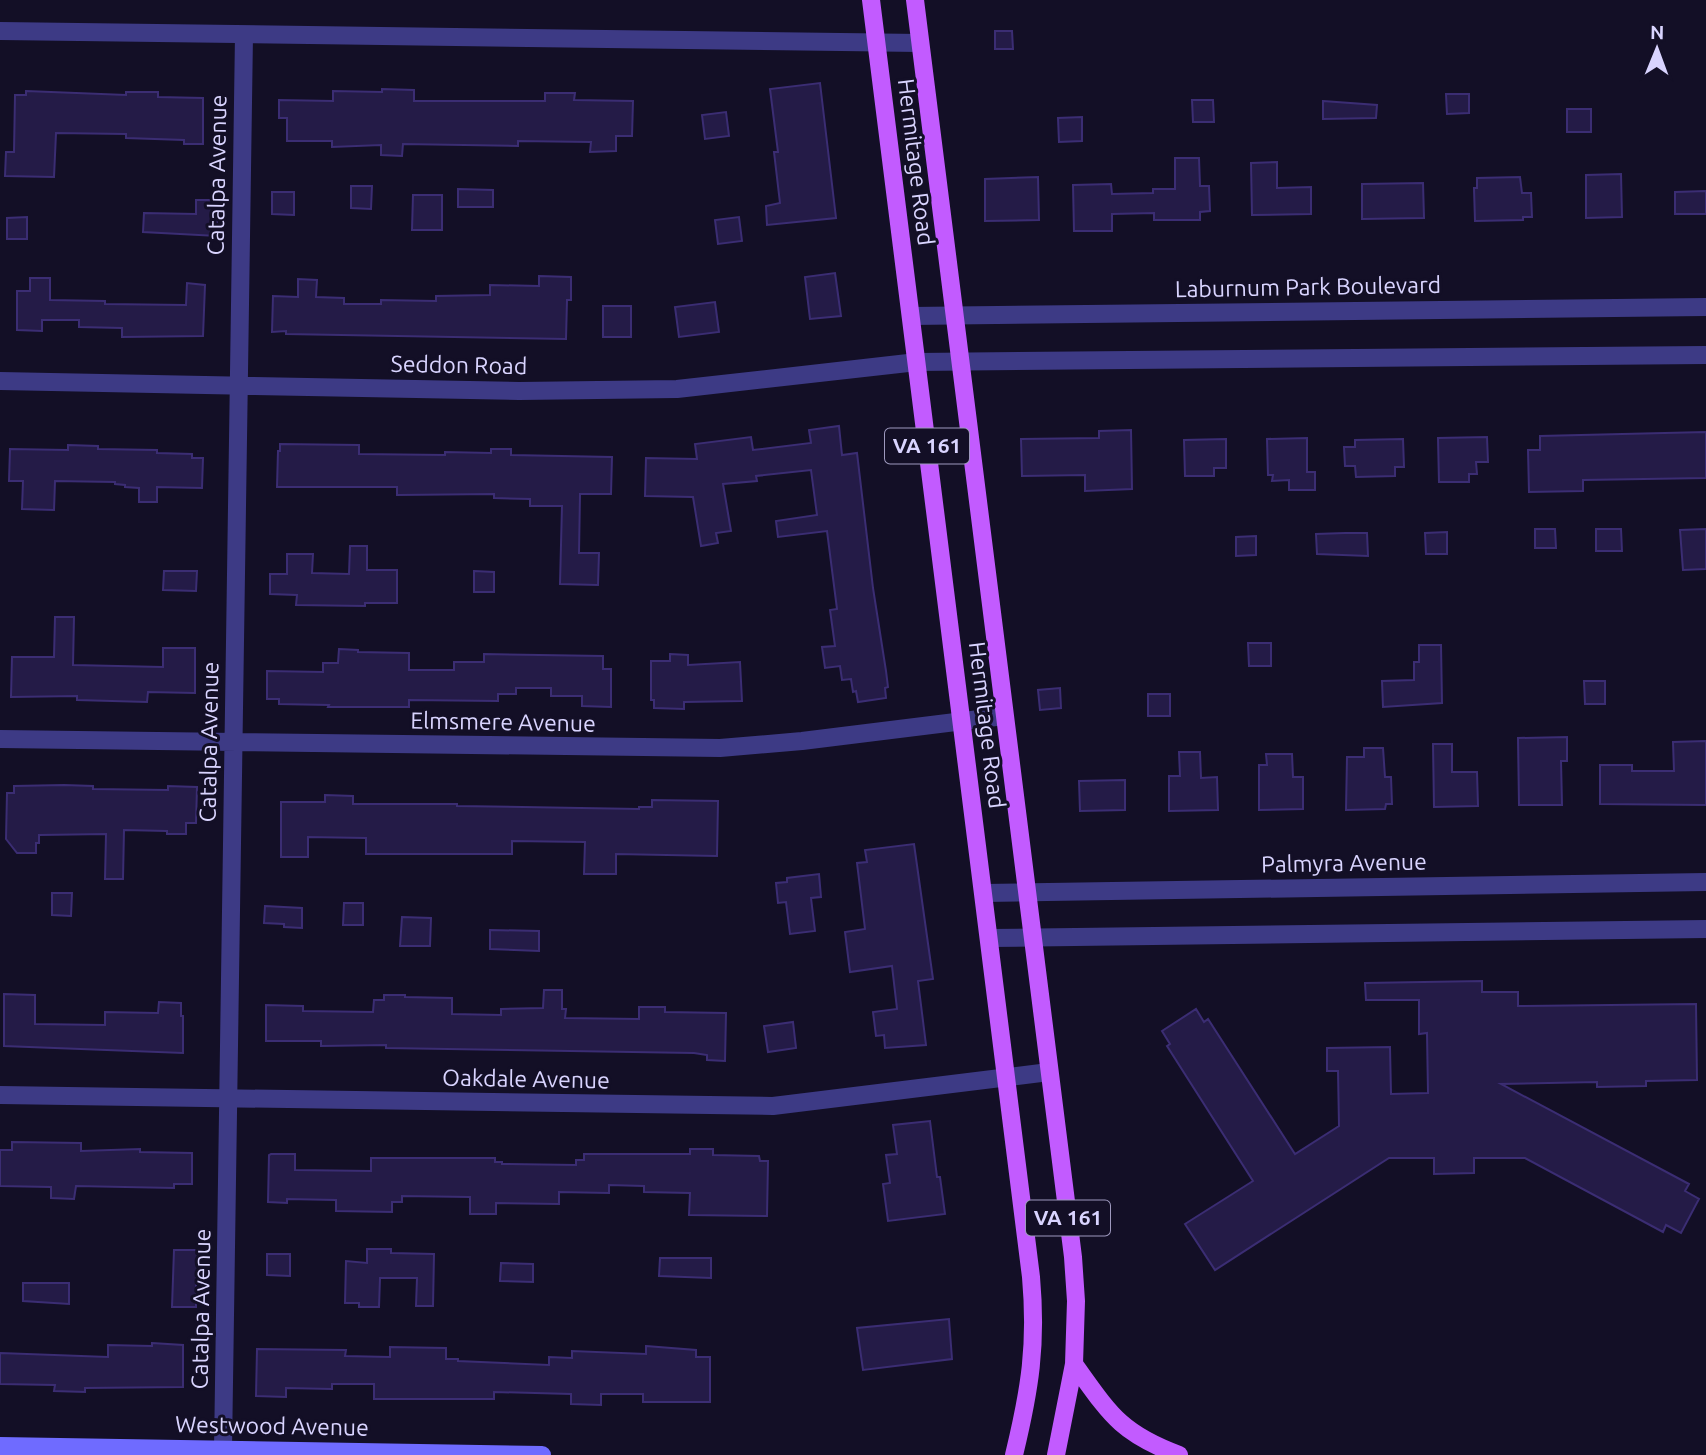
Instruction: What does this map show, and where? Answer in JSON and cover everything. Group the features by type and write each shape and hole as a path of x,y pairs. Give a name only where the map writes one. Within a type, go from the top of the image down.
{"main road":[{"name":"Hermitage Road","path":"871,0 1031,1276 1034,1329 1031,1379 1014,1455"},
{"name":"Hermitage Road","path":"915,0 1073,1257 1076,1301 1074,1364 1056,1455"},
{"path":"1074,1364 1120,1423 1139,1438 1179,1455"},
{"name":"Westwood Avenue","path":"0,1447 542,1455"}],"street":[{"path":"0,30 920,43"},
{"name":"Catalpa Avenue","path":"223,1450 244,35"},
{"name":"Laburnum Park Boulevard","path":"911,316 1706,307"},
{"path":"916,362 1706,355"},
{"name":"Seddon Road","path":"0,381 519,391 677,389 916,362"},
{"name":"Elmsmere Avenue","path":"0,739 720,748 1004,716"},
{"name":"Palmyra Avenue","path":"984,893 1706,882"},
{"path":"989,938 1706,929"},
{"name":"Oakdale Avenue","path":"0,1095 773,1106 1049,1072"}],"building":[{"path":"995,31 1012,31 1013,49 995,49"},
{"path":"820,83 836,218 767,225 766,206 780,203 774,152 778,152 770,89"},
{"path":"382,89 414,90 414,101 545,101 545,93 575,93 574,100 633,101 632,136 616,136 616,151 590,152 591,142 518,141 518,146 403,144 402,156 381,155 381,145 332,147 332,141 287,141 287,118 279,118 279,100 333,101 333,91 382,92"},
{"path":"26,91 126,95 126,92 158,92 158,97 203,98 203,144 184,144 184,140 126,138 126,134 56,133 54,177 5,176 6,152 14,152 15,95 26,95"},
{"path":"1446,94 1469,94 1469,113 1447,114"},
{"path":"1192,100 1213,100 1214,122 1193,122"},
{"path":"1323,101 1377,105 1376,118 1323,119"},
{"path":"1567,109 1591,109 1591,132 1567,132"},
{"path":"726,112 729,136 705,139 702,115"},
{"path":"1082,117 1082,141 1059,142 1058,118"},
{"path":"1175,158 1199,158 1200,186 1209,186 1210,211 1200,212 1200,220 1154,220 1154,213 1112,214 1112,231 1074,231 1073,185 1111,184 1112,194 1153,193 1153,189 1175,189"},
{"path":"1277,162 1277,188 1311,187 1311,214 1252,215 1251,163"},
{"path":"1621,174 1622,217 1586,218 1586,175"},
{"path":"1038,177 1039,220 985,221 985,179"},
{"path":"1520,177 1522,193 1531,193 1532,217 1523,217 1523,220 1475,221 1474,188 1477,188 1477,178"},
{"path":"1423,183 1424,218 1362,219 1362,184"},
{"path":"351,186 372,186 371,209 351,208"},
{"path":"458,189 493,190 493,207 458,207"},
{"path":"1706,191 1706,214 1675,214 1675,192"},
{"path":"272,192 294,192 294,215 272,214"},
{"path":"413,195 442,195 442,230 412,230"},
{"path":"196,200 217,200 217,236 143,232 144,213 196,214"},
{"path":"27,217 27,239 7,239 7,218"},
{"path":"739,217 742,241 718,244 715,220"},
{"path":"835,273 841,316 810,319 805,277"},
{"path":"539,276 571,277 571,300 567,300 566,339 272,332 273,296 298,297 298,279 317,280 316,297 344,298 344,304 381,304 381,300 436,301 436,296 490,295 490,285 539,286"},
{"path":"30,278 50,278 50,300 105,301 105,304 186,305 187,283 205,285 203,336 122,337 122,328 79,327 79,320 42,320 42,331 17,330 17,291 30,291"},
{"path":"715,302 719,332 679,337 675,307"},
{"path":"603,306 631,306 631,337 603,337"},
{"path":"839,426 842,455 857,453 888,687 885,688 886,698 858,702 851,679 842,680 840,666 825,668 822,647 835,646 830,610 837,609 827,531 778,537 776,521 817,515 811,470 756,476 757,481 723,484 731,531 716,533 718,543 701,546 693,497 645,496 646,458 697,459 695,444 751,437 753,450 811,443 809,430"},
{"path":"1131,430 1132,489 1085,491 1085,475 1022,476 1021,439 1099,438 1099,431"},
{"path":"1706,432 1706,478 1583,480 1583,491 1529,492 1528,450 1540,450 1540,436"},
{"path":"1487,437 1488,462 1476,462 1477,474 1469,474 1469,482 1439,482 1438,438"},
{"path":"1307,438 1307,472 1315,472 1315,490 1289,490 1289,480 1272,481 1273,475 1268,475 1267,439"},
{"path":"1226,439 1226,468 1214,468 1214,476 1185,476 1184,440"},
{"path":"1403,439 1404,467 1395,467 1395,476 1356,477 1355,466 1345,466 1344,447 1355,447 1355,440"},
{"path":"280,444 359,445 359,454 445,455 445,452 491,453 491,449 511,449 511,455 612,457 611,494 580,494 579,553 599,553 598,585 560,584 562,506 530,506 530,499 494,498 494,494 397,495 397,487 277,487"},
{"path":"68,445 192,454 192,458 203,458 202,488 157,487 157,502 139,502 139,488 125,487 115,482 55,481 54,510 22,509 23,481 9,481 10,449 68,450"},
{"path":"1535,529 1555,529 1556,548 1535,548"},
{"path":"1596,529 1621,529 1622,551 1596,551"},
{"path":"1706,529 1706,569 1683,570 1680,530"},
{"path":"1447,532 1447,554 1426,554 1425,533"},
{"path":"1367,533 1368,556 1317,554 1316,534"},
{"path":"1256,536 1256,555 1236,556 1236,537"},
{"path":"350,546 367,546 367,570 397,570 397,603 365,603 365,606 296,605 297,595 270,594 270,574 287,574 287,554 313,554 312,573 349,574"},
{"path":"164,571 197,571 196,591 163,590"},
{"path":"474,571 494,572 494,592 474,592"},
{"path":"55,617 74,617 73,665 163,667 163,648 195,648 195,693 148,692 147,702 77,700 77,696 11,697 12,657 54,657"},
{"path":"1248,643 1271,643 1271,666 1249,666"},
{"path":"1419,645 1441,645 1442,703 1383,707 1382,681 1414,680 1414,662 1419,662"},
{"path":"339,649 409,653 409,670 454,670 454,662 484,662 484,654 603,656 603,669 611,669 611,707 582,706 582,696 551,696 551,688 516,688 516,694 498,694 498,701 409,700 409,707 328,707 329,705 279,704 279,699 267,699 267,671 323,672 323,663 338,663"},
{"path":"670,654 688,655 688,665 740,662 742,701 684,702 684,709 654,708 654,700 651,700 651,661 670,661"},
{"path":"1584,681 1605,681 1605,704 1585,704"},
{"path":"1060,688 1061,708 1040,710 1038,690"},
{"path":"1148,694 1170,694 1170,716 1148,716"},
{"path":"1567,737 1567,761 1561,761 1562,805 1519,805 1518,738"},
{"path":"1706,741 1706,805 1600,804 1600,765 1632,765 1632,771 1674,771 1673,742"},
{"path":"1433,744 1452,744 1452,772 1477,772 1478,806 1434,807"},
{"path":"1364,748 1383,748 1385,777 1391,777 1392,804 1386,804 1385,809 1346,810 1347,757 1364,757"},
{"path":"1179,752 1200,752 1201,778 1217,777 1218,810 1169,811 1169,776 1180,776"},
{"path":"1266,754 1292,754 1293,777 1303,777 1303,809 1259,810 1259,765 1267,765"},
{"path":"1125,780 1125,810 1080,811 1079,781"},
{"path":"14,786 93,786 93,789 168,790 168,786 197,787 196,823 186,823 186,834 124,830 123,879 105,879 106,834 39,835 36,853 17,853 6,839 7,793 14,793"},
{"path":"325,795 353,796 353,804 639,809 652,807 652,800 718,801 717,856 616,854 616,874 584,874 585,842 512,841 512,854 366,854 366,838 308,837 308,857 281,857 281,802 325,802"},
{"path":"914,844 933,979 918,981 926,1045 885,1048 884,1035 876,1036 873,1012 897,1009 892,966 850,972 845,932 865,929 857,863 867,862 865,850"},
{"path":"819,874 821,897 811,898 815,931 790,934 786,902 778,903 776,883 787,882 787,878"},
{"path":"52,893 72,893 71,916 52,915"},
{"path":"344,903 363,903 363,925 343,925"},
{"path":"265,906 302,908 302,928 264,923"},
{"path":"402,917 431,918 430,946 400,946"},
{"path":"490,930 539,931 539,951 490,949"},
{"path":"1482,981 1482,992 1518,992 1518,1006 1696,1004 1697,1080 1646,1081 1646,1086 1597,1087 1597,1082 1501,1084 1689,1184 1685,1191 1699,1199 1681,1233 1666,1225 1663,1232 1525,1158 1474,1158 1474,1173 1434,1174 1434,1158 1389,1158 1215,1270 1185,1224 1253,1181 1167,1046 1170,1044 1162,1031 1196,1009 1204,1022 1208,1019 1295,1154 1339,1126 1338,1071 1327,1071 1327,1048 1390,1047 1391,1094 1428,1093 1427,1033 1419,1034 1419,1000 1366,1000 1365,983"},
{"path":"544,990 562,990 565,1018 639,1019 639,1007 665,1007 665,1012 726,1013 725,1061 707,1060 707,1055 694,1053 386,1048 386,1045 321,1046 321,1041 266,1041 266,1005 303,1006 303,1011 373,1012 374,1000 384,1000 384,995 405,995 452,998 452,1014 501,1015 501,1009 543,1008"},
{"path":"4,994 35,995 35,1024 105,1025 105,1012 158,1013 159,1002 181,1003 183,1053 4,1046"},
{"path":"793,1022 796,1048 768,1052 764,1026"},
{"path":"930,1121 945,1214 888,1221 883,1184 890,1183 886,1155 897,1154 893,1125"},
{"path":"12,1142 81,1143 81,1151 140,1149 140,1152 192,1153 192,1184 174,1184 174,1188 76,1186 74,1199 51,1198 51,1187 0,1186 0,1150 12,1150"},
{"path":"690,1149 713,1149 713,1155 759,1156 760,1161 768,1161 767,1216 689,1215 690,1193 644,1192 644,1186 609,1185 609,1193 559,1192 559,1204 496,1203 496,1214 470,1214 470,1197 402,1196 402,1202 392,1202 392,1212 336,1211 336,1200 287,1199 287,1203 268,1202 271,1154 295,1154 295,1170 371,1171 371,1158 495,1158 495,1162 502,1164 576,1165 576,1160 584,1160 584,1154 690,1154"},
{"path":"367,1249 391,1249 391,1253 434,1254 433,1306 416,1306 417,1278 380,1278 379,1307 359,1307 359,1303 345,1303 346,1261 367,1263"},
{"path":"174,1250 201,1250 200,1276 196,1276 196,1307 172,1307"},
{"path":"267,1254 290,1254 290,1276 267,1275"},
{"path":"660,1258 711,1258 711,1278 659,1276"},
{"path":"501,1263 533,1264 533,1282 500,1281"},
{"path":"23,1283 69,1283 69,1304 23,1301"},
{"path":"949,1319 952,1359 863,1370 857,1328"},
{"path":"152,1343 183,1345 183,1387 85,1388 85,1392 54,1391 55,1385 0,1384 0,1353 108,1357 108,1345 152,1346"},
{"path":"646,1346 696,1350 696,1357 710,1357 710,1402 643,1402 643,1394 601,1394 601,1405 571,1404 571,1394 494,1392 494,1399 374,1399 374,1384 332,1384 332,1389 286,1388 286,1397 256,1396 257,1349 346,1350 345,1356 390,1357 390,1347 446,1348 446,1359 458,1361 549,1365 549,1357 572,1358 572,1351 646,1354"}]}
